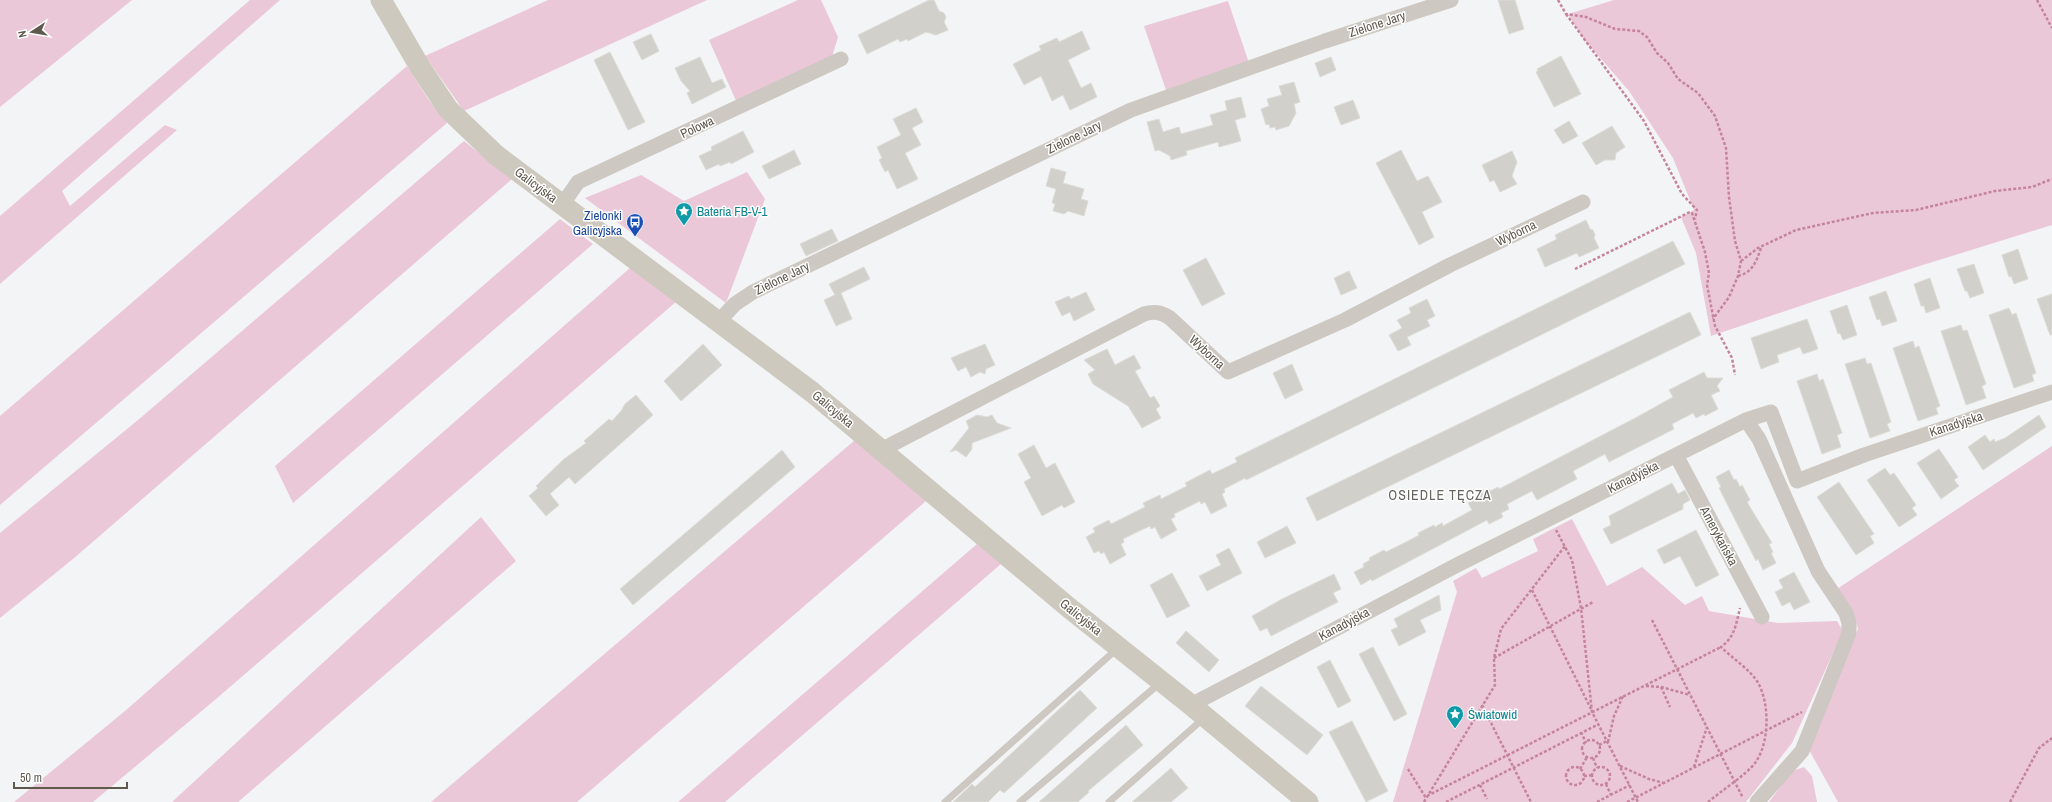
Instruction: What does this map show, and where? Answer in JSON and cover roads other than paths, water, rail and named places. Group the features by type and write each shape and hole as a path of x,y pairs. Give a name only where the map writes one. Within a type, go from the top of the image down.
{"street":[{"name":"Galicyjska","path":"381,0 420,67 448,109 496,155 812,392 1068,607 1162,681 1308,802"},
{"name":"Zielone Jary","path":"719,321 735,304 753,292 1131,110 1325,41 1451,0"},
{"name":"Polowa","path":"562,206 578,182 841,59"},
{"name":"Wyborna","path":"881,450 1152,311 1170,318 1228,372 1345,320 1450,265 1582,202"},
{"name":"Kanadyjska","path":"1198,711 1459,564 1746,420 1771,412 1797,481 1864,455 2052,392"},
{"path":"1746,420 1759,439 1818,571 1846,613 1849,623 1849,633 1802,751 1757,802"},
{"name":"Amerykańska","path":"1676,455 1762,617"}],"lane":[{"path":"944,802 1119,647"},
{"path":"1020,802 1162,681"},
{"path":"1109,802 1198,711"}],"place":[{"name":"Bateria FB-V-1","path":"684,226"},
{"name":"Zielonki Galicyjska","path":"635,237"},
{"name":"Światowid","path":"1455,729"}],"district":[{"name":"OSIEDLE TĘCZA","path":"1440,495"}]}
